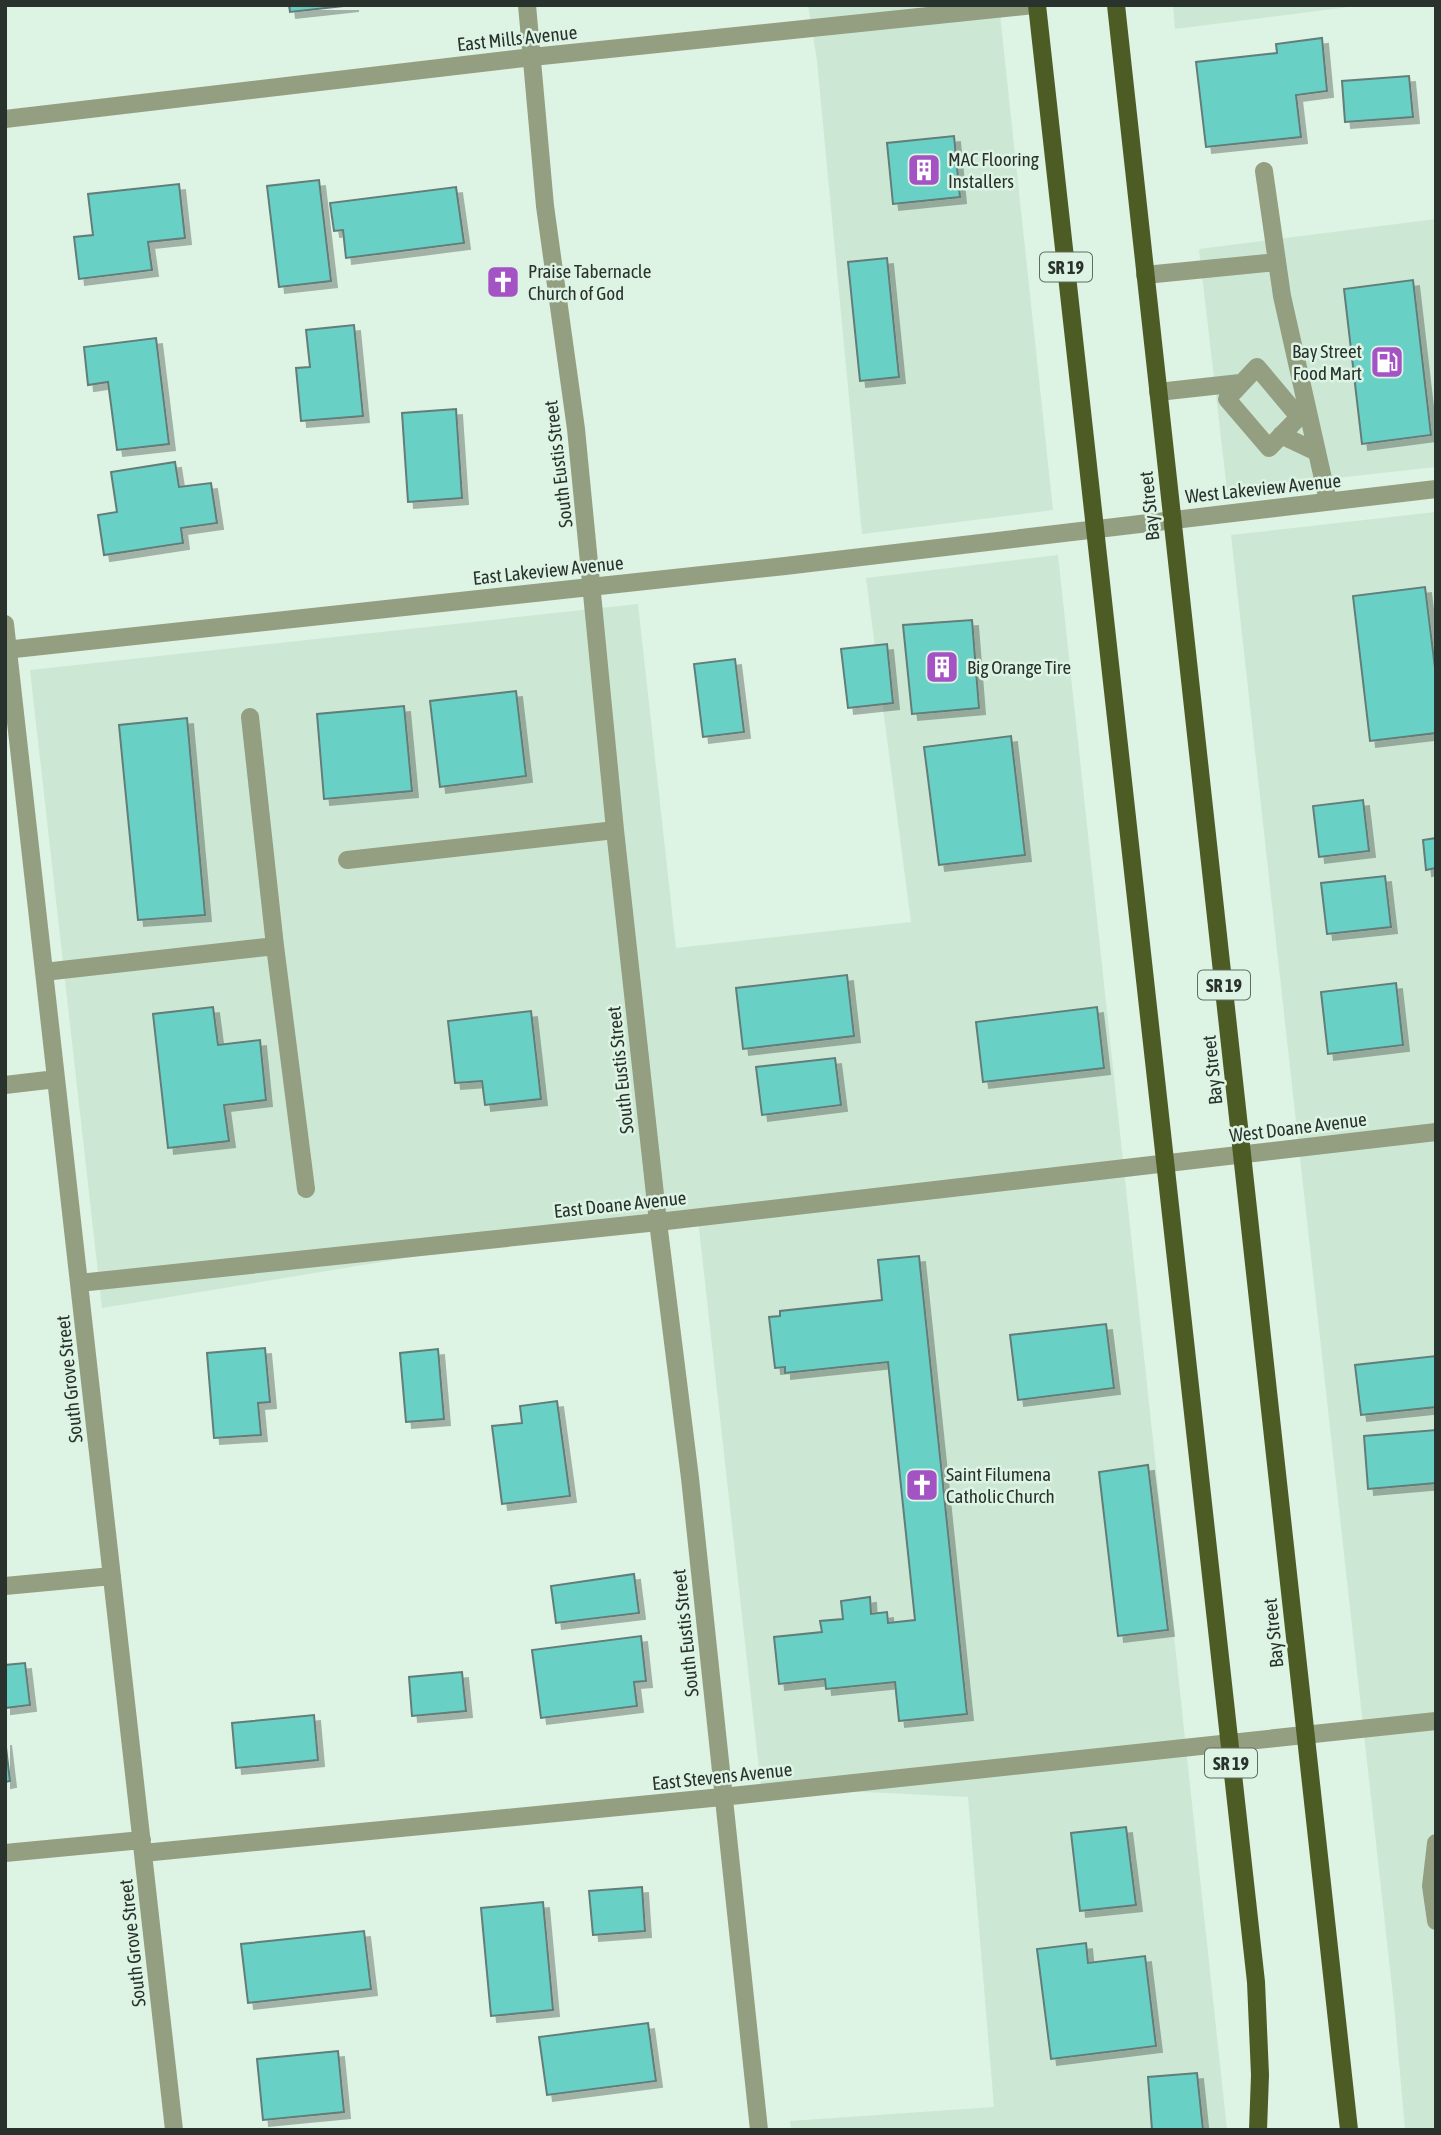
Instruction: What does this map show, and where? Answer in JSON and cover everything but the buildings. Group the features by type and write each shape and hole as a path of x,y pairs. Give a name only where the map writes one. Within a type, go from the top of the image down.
{"main road":[{"name":"SR 19","path":"1036,5 1256,1982 1260,2075 1258,2130"},
{"name":"Bay Street","path":"1116,5 1349,2130"}],"street":[{"name":"South Eustis Street","path":"527,5 545,206 576,429 615,830 690,1478 759,2130"},
{"name":"East Mills Avenue","path":"5,118 531,57 1036,5"},
{"path":"1264,171 1282,296 1328,501"},
{"path":"1145,275 1277,262"},
{"path":"1257,368 1299,417 1281,435 1269,448 1227,399 1257,368"},
{"path":"1158,392 1240,383"},
{"path":"1281,435 1317,452"},
{"name":"West Lakeview Avenue","path":"1095,528 1436,489"},
{"name":"East Lakeview Avenue","path":"7,650 1095,528"},
{"name":"South Grove Street","path":"5,624 174,2130"},
{"path":"250,717 275,946 306,1189"},
{"path":"347,860 615,830"},
{"path":"44,972 275,946"},
{"path":"5,1085 56,1079"},
{"name":"West Doane Avenue","path":"1164,1163 1436,1132"},
{"name":"East Doane Avenue","path":"79,1283 659,1222 1164,1163"},
{"path":"5,1586 112,1576"},
{"name":"East Stevens Avenue","path":"5,1853 142,1847 722,1797 1436,1721"},
{"path":"1436,1843 1431,1886 1436,1921"}],"shaded area":[{"path":"808,5 999,5 1053,510 862,534 817,61"},
{"path":"1173,5 1364,5 1175,29"},
{"path":"1436,219 1436,467 1227,490 1199,249"},
{"path":"1436,512 1436,2130 1405,2130 1394,2005 1231,535"},
{"path":"1058,555 1227,2130 791,2130 790,2121 994,2107 968,1797 761,1787 697,1210 102,1308 30,670 638,604 676,948 911,922 866,578"}],"place":[{"name":"MAC Flooring Installers","path":"924,170"},
{"name":"Praise Tabernacle Church of God","path":"503,282"},
{"name":"Bay Street Food Mart","path":"1387,362"},
{"name":"Big Orange Tire","path":"942,667"},
{"name":"Saint Filumena Catholic Church","path":"922,1485"}]}
